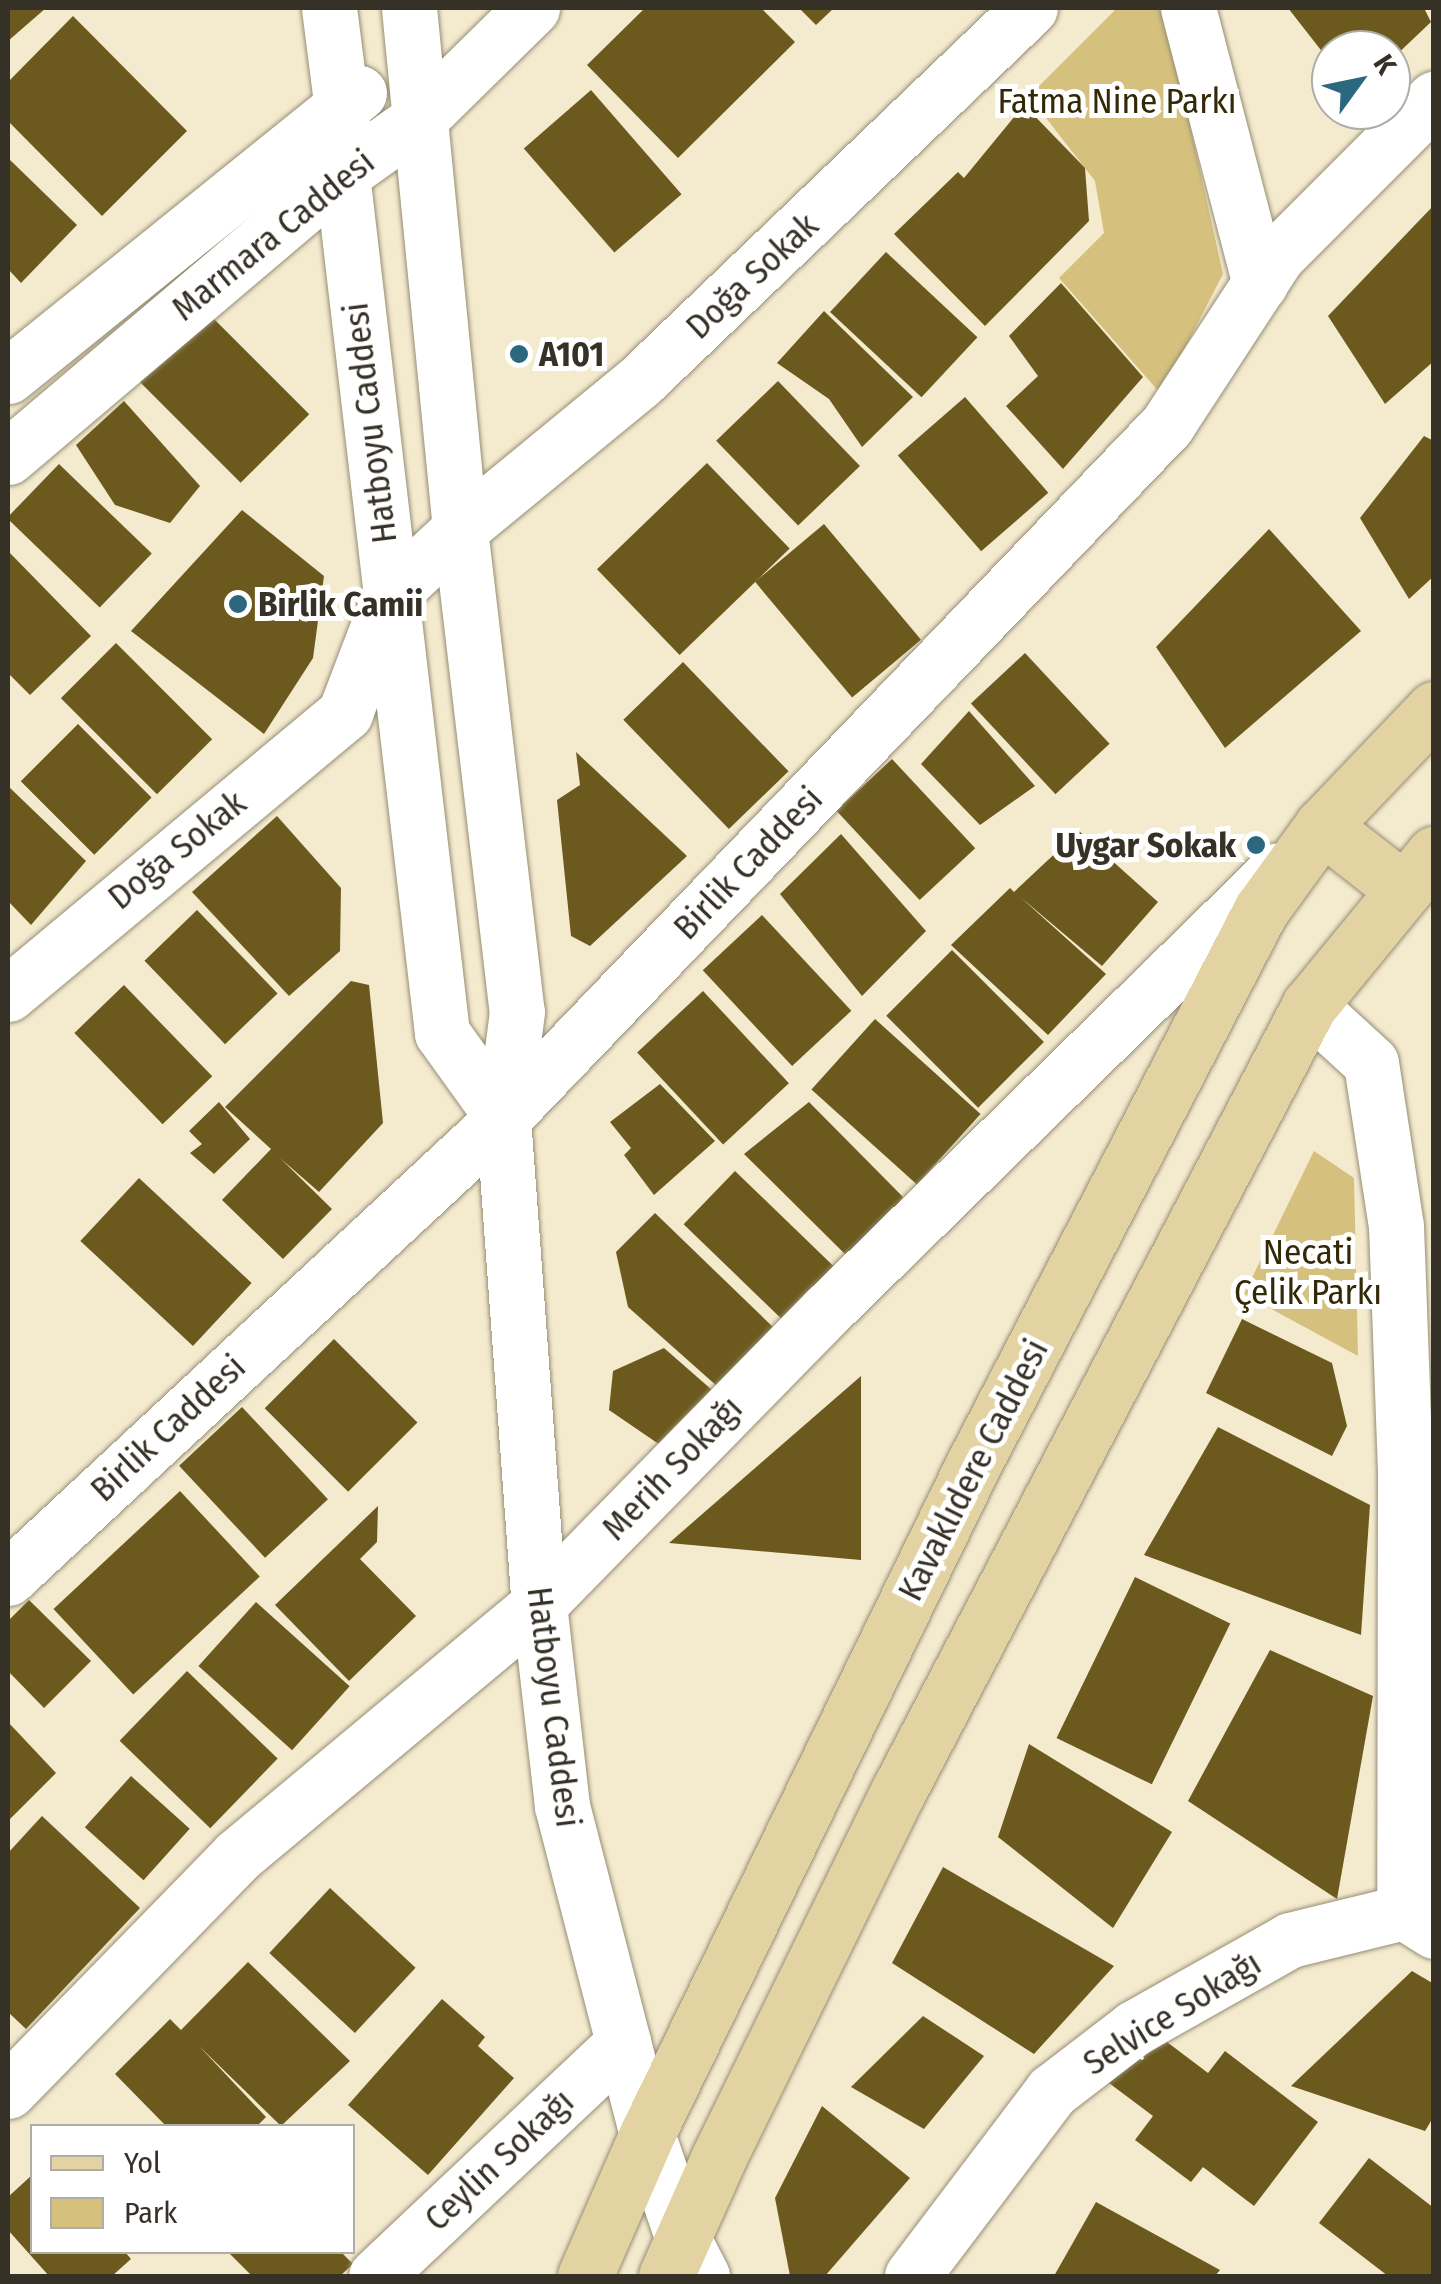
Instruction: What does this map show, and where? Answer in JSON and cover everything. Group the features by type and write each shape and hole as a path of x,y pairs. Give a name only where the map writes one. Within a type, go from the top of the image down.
{"main road":[{"name":"Kavaklıdere Caddesi","path":"584,2276 646,2134 972,1467 1261,910 1322,826 1434,709"},
{"path":"684,2264 898,1792 1309,1006 1419,872 1322,826"},
{"path":"1230,972 1309,1006"}],"street":[{"name":"Hatboyu Caddesi","path":"329,8 342,109 342,174 442,1033 503,1118"},
{"name":"Marmara Caddesi","path":"8,457 342,174 418,120 532,8"},
{"name":"Doğa Sokak","path":"8,994 345,713 390,595 460,529 639,382 1030,8"},
{"path":"1188,8 1260,284"},
{"name":"Hatboyu Caddesi","path":"423,19 418,120 460,529 518,1012 503,1118 539,1604 562,1806 646,2134 684,2264"},
{"name":"Marmara Caddesi","path":"8,376 342,109 423,19"},
{"name":"Birlik Caddesi","path":"8,1578 503,1118 1167,425 1278,254 1434,99"},
{"name":"Merih Sokağı","path":"8,2092 237,1856 539,1604 828,1309 1322,826"},
{"path":"1309,1006 1370,1063 1396,1226 1419,1922"},
{"name":"Selvice Sokağı","path":"912,2276 1052,2090 1134,2028 1290,1940 1419,1922"},
{"name":"Ceylin Sokağı","path":"376,2276 623,2043"}],"green space":[{"name":"Fatma Nine Parkı","path":"1117,8 1164,8 1223,274 1161,394 1059,278 1104,233 1095,181 1029,96"},
{"name":"Necati Çelik Parkı","path":"1314,1151 1354,1178 1358,1356 1244,1294"}],"building":[{"path":"8,8 46,8 8,41"},
{"path":"645,8 761,8 795,42 678,158 587,65"},
{"path":"799,8 834,8 816,25"},
{"path":"1288,8 1424,8 1431,22 1411,41 1411,30 1311,30 1311,37"},
{"path":"73,16 187,131 102,216 8,121 8,82"},
{"path":"591,90 682,194 614,253 524,148"},
{"path":"1024,105 1085,168 1089,221 985,326 894,234 958,172 964,178"},
{"path":"8,158 77,225 21,283 8,269"},
{"path":"1434,205 1434,361 1385,404 1328,316"},
{"path":"886,252 977,337 921,397 830,312"},
{"path":"1061,283 1143,377 1063,469 1006,406 1038,376 1009,336"},
{"path":"206,311 309,414 241,483 137,380"},
{"path":"824,311 913,397 862,447 829,399 777,363"},
{"path":"778,381 860,466 798,526 716,441"},
{"path":"965,397 1048,493 981,551 898,455"},
{"path":"124,401 200,486 170,523 115,505 76,445"},
{"path":"1424,436 1434,441 1434,576 1409,599 1360,518"},
{"path":"707,463 790,549 680,655 597,569"},
{"path":"59,464 152,554 100,608 8,519"},
{"name":"Birlik Camii","path":"242,510 324,576 313,658 264,734 131,631"},
{"path":"824,524 921,640 852,698 755,582"},
{"path":"1269,529 1361,631 1225,748 1156,647"},
{"path":"8,551 91,636 30,695 8,673"},
{"path":"116,643 212,739 157,794 61,698"},
{"path":"1025,653 1110,744 1055,794 971,703"},
{"path":"683,662 789,771 729,829 623,720"},
{"path":"969,711 1035,786 980,825 921,764"},
{"path":"78,724 152,798 94,855 21,781"},
{"path":"576,752 687,856 590,946 571,936 557,800 580,785"},
{"path":"892,759 975,848 920,900 836,811"},
{"path":"8,786 86,861 31,925 8,901"},
{"path":"277,816 341,888 340,951 289,996 192,892"},
{"path":"1079,831 1158,902 1102,966 1019,896 1106,974 1048,1035 951,945 1010,888 1014,892"},
{"path":"841,834 926,931 862,996 780,894"},
{"path":"197,910 278,993 225,1044 144,961"},
{"path":"762,915 851,1011 792,1066 703,970"},
{"path":"952,950 1044,1042 978,1108 886,1016"},
{"path":"351,981 369,985 383,1123 319,1192 280,1158 332,1209 283,1259 222,1200 271,1149 225,1107"},
{"path":"124,985 212,1076 163,1124 74,1033"},
{"path":"703,991 789,1083 723,1145 637,1052"},
{"path":"875,1019 981,1114 917,1185 811,1090"},
{"path":"660,1084 715,1141 654,1195 624,1155 631,1148 610,1122"},
{"path":"219,1102 250,1139 214,1174 190,1153 202,1144 189,1131"},
{"path":"809,1102 903,1197 855,1264 744,1154"},
{"path":"735,1171 840,1272 789,1326 684,1224"},
{"path":"139,1178 252,1283 193,1346 80,1241"},
{"path":"655,1213 774,1328 718,1387 628,1307 616,1252"},
{"path":"1242,1319 1332,1363 1347,1426 1332,1456 1206,1393"},
{"path":"334,1339 417,1422 348,1492 265,1408"},
{"path":"664,1348 712,1390 666,1449 609,1410 613,1371"},
{"path":"861,1376 861,1560 669,1543"},
{"path":"242,1407 328,1499 265,1558 179,1466"},
{"path":"1218,1427 1370,1505 1361,1635 1144,1555"},
{"path":"180,1491 260,1577 133,1695 53,1609"},
{"path":"378,1506 377,1542 360,1559 416,1616 349,1681 275,1605"},
{"path":"1135,1577 1230,1623 1152,1784 1057,1738"},
{"path":"29,1600 91,1661 44,1708 8,1671 8,1621"},
{"path":"256,1602 350,1686 292,1750 198,1666"},
{"path":"1270,1650 1373,1696 1337,1899 1188,1801"},
{"path":"187,1671 278,1759 210,1828 120,1741"},
{"path":"8,1722 56,1773 8,1821"},
{"path":"1029,1744 1172,1832 1113,1928 998,1837"},
{"path":"131,1776 190,1829 144,1880 85,1827"},
{"path":"42,1816 140,1908 26,2029 8,2012 8,1853"},
{"path":"943,1867 1114,1966 1034,2054 892,1963"},
{"path":"330,1888 416,1968 355,2033 269,1953"},
{"path":"248,1962 350,2061 279,2124 199,2046 266,2117 259,2124 164,2124 115,2074 170,2019 181,2030"},
{"path":"1412,1971 1434,1984 1434,2116 1425,2131 1291,2086"},
{"path":"442,1999 485,2037 478,2046 514,2078 428,2175 348,2105"},
{"path":"923,2016 984,2056 924,2129 851,2087"},
{"path":"1167,2042 1208,2073 1225,2051 1318,2122 1254,2206 1203,2167 1191,2182 1135,2140 1153,2116 1105,2080"},
{"path":"822,2106 910,2178 825,2276 790,2276 775,2198"},
{"path":"1369,2158 1434,2208 1434,2276 1388,2276 1319,2223"},
{"path":"30,2177 30,2254 127,2254 131,2259 112,2276 49,2276 8,2230 8,2197"},
{"path":"1096,2202 1220,2270 1215,2276 1054,2276"},
{"path":"230,2254 343,2254 353,2264 340,2276 252,2276"}],"place":[{"name":"A101","path":"519,354"},
{"name":"Birlik Camii","path":"238,604"},
{"name":"Uygar Sokak","path":"1256,845"}]}
